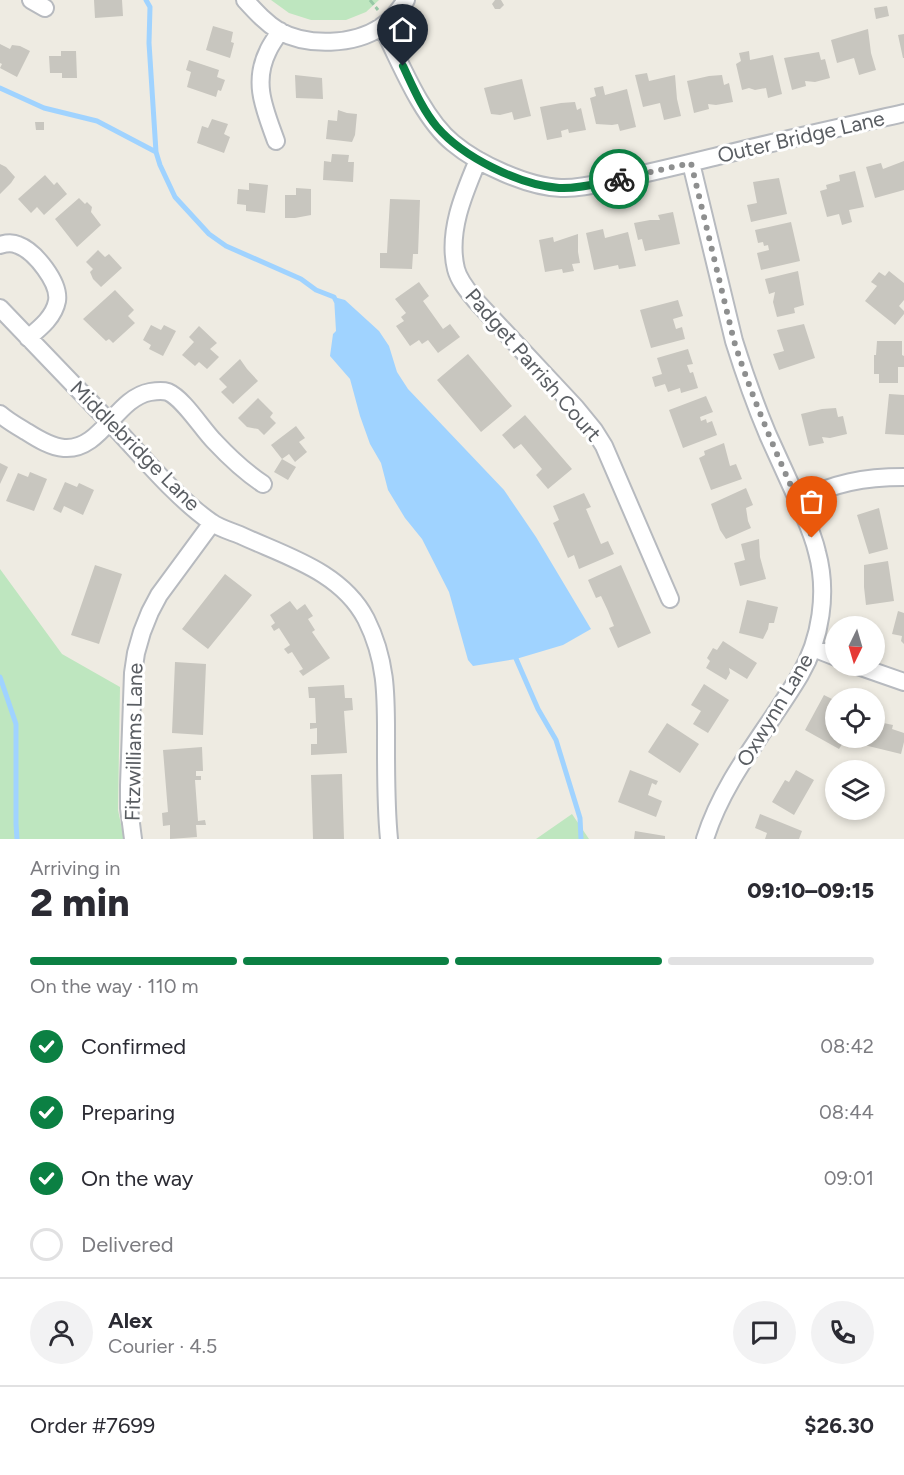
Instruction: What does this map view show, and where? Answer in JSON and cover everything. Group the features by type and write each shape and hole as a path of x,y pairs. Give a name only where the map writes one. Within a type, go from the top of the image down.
{"street":[{"path":"245,0 261,18 280,31 297,38 322,42 344,41 370,34 395,15 406,0"},
{"name":"Outer Bridge Lane","path":"382,26 423,106 436,126 452,142 478,160 537,185 560,188 583,187 904,113"},
{"path":"276,141 261,97 260,84 262,66 280,31"},
{"name":"Padget Parrish Court","path":"478,160 456,224 453,247 456,270 476,301 594,430 604,446 670,599"},
{"name":"Oxwynn Lane","path":"691,163 734,341 763,422 814,542 820,566 822,595 813,648 801,673 716,807 705,839"},
{"path":"0,245 15,244 30,252 42,265 56,289 54,310 44,324 28,338"},
{"name":"Middlebridge Lane","path":"0,308 190,505 212,523 299,560 322,573 346,593 365,618 375,640 386,687 389,839"},
{"path":"0,414 48,444 73,448 87,442 129,402 144,393 158,390 166,392 177,398 242,470 263,484"},
{"path":"797,501 821,490 850,481 904,477"},
{"name":"Fitzwilliams Lane","path":"133,839 129,785 133,673 136,653 146,622 159,595 212,523"},
{"path":"813,648 825,653"},
{"path":"885,675 904,681"}],"green space":[{"path":"271,0 379,0 366,12 346,20 311,20 289,13"},
{"path":"0,569 62,654 120,687 118,810 124,839 0,839"},
{"path":"572,814 589,839 536,839"}],"water":[{"path":"334,297 345,300 379,331 389,346 397,372 408,389 504,490 536,537 591,629 563,645 516,659 473,666 468,660 449,592 422,539 405,518 388,490 381,463 370,444 360,416 350,379 330,356 333,334 336,331"}],"building":[{"path":"94,0 122,0 123,16 95,18"},
{"path":"495,0 501,0 504,5 500,9 495,9 492,4"},
{"path":"887,6 889,16 876,19 874,8"},
{"path":"213,26 233,32 231,42 234,43 230,58 206,50"},
{"path":"868,29 876,70 859,75 854,58 837,63 831,40"},
{"path":"904,34 904,58 903,58 898,35"},
{"path":"0,44 10,49 12,45 20,46 30,51 17,77 0,68 2,64 0,63"},
{"path":"61,51 76,51 77,78 62,78 62,73 50,73 49,56 61,56"},
{"path":"749,51 750,60 773,55 782,94 768,98 766,88 742,90 736,64 741,61 739,53"},
{"path":"819,52 821,60 825,59 830,78 815,82 805,81 806,86 792,90 784,58"},
{"path":"189,60 219,70 217,77 225,80 216,97 187,87 191,72 186,70"},
{"path":"647,73 649,81 675,75 681,116 664,120 660,103 643,107 635,75"},
{"path":"295,75 322,78 323,99 296,98"},
{"path":"722,75 724,85 729,83 733,102 708,104 709,109 694,113 687,81"},
{"path":"522,79 531,116 514,120 512,112 500,115 491,114 484,88"},
{"path":"603,86 605,95 627,89 636,127 620,131 618,124 596,124 590,98 596,96 594,88"},
{"path":"575,102 577,110 581,108 586,130 569,133 568,129 561,131 562,137 547,140 540,107"},
{"path":"338,110 357,114 352,142 326,139 328,120 337,121"},
{"path":"212,119 228,124 224,134 230,137 224,153 197,143 202,126 208,128"},
{"path":"35,122 44,122 44,130 36,130"},
{"path":"332,154 349,155 348,162 354,162 353,182 323,180 324,161 331,162"},
{"path":"904,161 904,190 875,198 866,167 881,163 883,169"},
{"path":"0,164 15,177 0,194"},
{"path":"855,171 864,207 849,210 852,222 842,225 839,214 827,217 820,191 827,189 826,185 840,181 839,175"},
{"path":"45,175 54,185 57,182 67,194 44,215 37,207 31,213 18,199"},
{"path":"779,178 787,214 751,222 747,205 757,203 753,182"},
{"path":"249,183 268,185 265,213 246,211 246,205 237,204 238,189 249,190"},
{"path":"296,188 311,189 311,215 285,218 285,195 296,195"},
{"path":"79,198 92,207 91,212 101,225 77,247 55,219"},
{"path":"390,199 420,200 418,254 413,254 412,269 380,268 380,253 387,253"},
{"path":"673,212 680,244 645,251 642,239 638,240 634,223 660,220 658,215"},
{"path":"791,222 800,261 761,270 757,253 769,250 768,245 764,246 763,242 758,243 755,230"},
{"path":"603,229 605,238 628,232 636,266 619,269 618,265 594,270 586,233"},
{"path":"578,234 580,263 572,264 574,271 563,273 562,269 545,272 539,240 553,237 554,242"},
{"path":"98,250 105,257 109,254 122,268 101,287 93,279 90,272 93,269 86,262"},
{"path":"798,271 804,305 794,308 795,313 777,317 773,302 775,292 769,294 765,279"},
{"path":"889,271 904,283 904,300 899,306 904,314 895,325 865,301 877,286 871,282 879,272 885,276"},
{"path":"419,282 429,296 423,301 443,329 450,324 460,337 438,353 428,340 422,344 419,340 410,346 396,326 404,321 401,317 406,313 395,299"},
{"path":"115,290 134,310 128,316 135,323 113,343 109,339 106,341 83,319"},
{"path":"678,300 683,316 673,319 676,329 682,327 685,339 651,348 640,310"},
{"path":"804,324 815,358 779,370 773,354 784,351 777,330"},
{"path":"151,325 161,330 164,325 176,331 163,356 149,349 151,345 143,340"},
{"path":"199,326 217,343 210,349 219,357 207,369 199,362 195,366 182,355 194,342 189,337"},
{"path":"877,341 902,341 904,367 898,367 898,383 879,383 879,374 874,374"},
{"path":"688,349 693,364 687,365 690,373 693,372 698,388 681,393 680,388 668,392 665,384 655,387 652,377 662,374 657,358"},
{"path":"468,354 512,406 481,432 437,380"},
{"path":"240,359 258,381 233,404 221,392 227,387 219,379"},
{"path":"889,394 904,395 904,435 885,434"},
{"path":"706,396 713,412 700,417 701,421 706,419 707,423 712,421 717,435 683,448 669,410"},
{"path":"258,398 273,413 270,417 276,423 264,435 258,429 247,427 238,418"},
{"path":"836,408 838,417 843,416 847,434 830,438 822,437 824,443 809,446 801,414"},
{"path":"525,415 572,469 548,489 536,475 542,469 521,444 514,449 502,435"},
{"path":"296,426 305,438 299,442 307,452 295,462 289,454 282,459 271,445"},
{"path":"724,443 730,466 736,464 742,479 711,490 699,458 705,455 704,451"},
{"path":"282,459 296,467 288,480 274,472"},
{"path":"0,463 8,467 0,484"},
{"path":"30,472 47,479 34,511 6,501 18,473 28,477"},
{"path":"65,482 77,487 79,483 94,490 83,515 64,506 61,513 53,509"},
{"path":"746,488 753,505 746,508 751,528 726,539 720,530 711,504"},
{"path":"584,493 591,507 586,509 601,544 608,541 614,554 579,569 574,555 568,558 553,523 559,520 553,506"},
{"path":"879,508 888,549 869,554 857,515"},
{"path":"759,539 760,557 766,579 740,586 734,563 745,560 741,544"},
{"path":"888,561 894,601 866,605 864,565"},
{"path":"95,565 122,574 99,644 71,635"},
{"path":"621,565 651,633 618,648 609,628 614,626 608,611 601,596 596,598 588,580"},
{"path":"225,574 252,595 208,649 182,629"},
{"path":"747,600 778,607 774,623 769,623 763,639 739,633"},
{"path":"290,601 297,610 305,604 313,616 308,619 315,630 312,632 330,658 303,676 299,671 303,669 292,652 288,654 284,649 290,645 279,628 274,631 271,626 275,623 270,615"},
{"path":"898,611 904,613 904,644 901,641 902,636 892,634"},
{"path":"723,641 757,663 747,679 729,668 730,673 726,680 706,668 710,661 707,658 713,648 717,650"},
{"path":"175,662 206,664 203,735 172,733"},
{"path":"704,684 729,700 708,733 693,724 701,711 691,705"},
{"path":"344,685 345,698 352,698 353,710 344,711 347,753 311,755 311,744 317,744 317,728 310,729 310,723 316,723 315,698 309,698 308,687"},
{"path":"824,695 825,696 825,741 805,730"},
{"path":"667,723 699,744 680,773 648,752"},
{"path":"885,723 893,725 892,729 904,733 901,754 876,748 885,748"},
{"path":"202,747 203,771 196,771 196,776 201,776 201,780 195,780 198,821 205,820 206,825 196,825 197,837 170,839 170,825 163,826 162,813 168,812 163,750"},
{"path":"630,770 658,781 656,785 652,783 648,795 662,801 656,817 618,802"},
{"path":"796,770 814,780 794,815 772,802 785,780 789,782"},
{"path":"342,774 344,839 313,839 311,775"},
{"path":"760,814 802,831 799,839 765,839 767,833 755,828"},
{"path":"635,831 665,836 665,839 634,839"}],"waterway":[{"path":"146,0 150,7 149,43 156,152 175,197 209,234 226,246 301,279 316,290 334,297 336,301"},
{"path":"0,88 44,108 97,121 156,152"},
{"path":"514,654 538,709 556,740 580,818 581,839"},
{"path":"0,677 16,724 17,839"}],"way so far":[{"path":"619,179 691,163 734,341 743,369 812,538"}],"route":[{"path":"403,66 436,126 452,142 478,160 537,185 560,188 583,187 619,179"}]}
